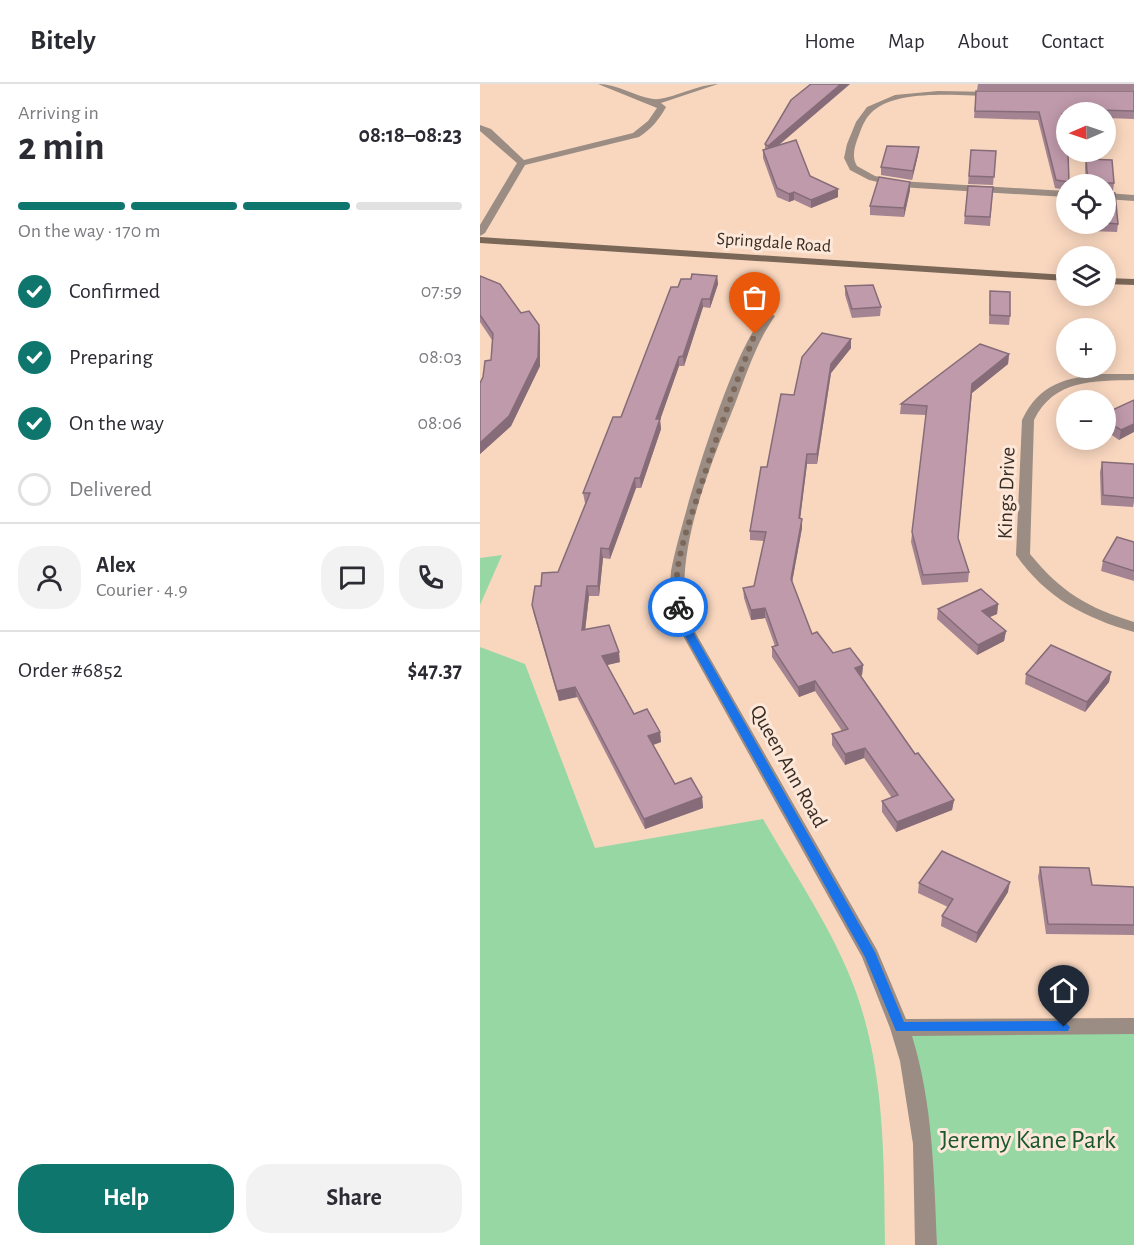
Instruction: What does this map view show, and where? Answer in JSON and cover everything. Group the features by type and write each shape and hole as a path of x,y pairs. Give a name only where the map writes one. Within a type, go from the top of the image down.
{"main road":[{"name":"Springdale Road","path":"480,240 1056,277"},
{"path":"1116,281 1134,282"}],"street":[{"path":"480,233 522,163 636,135 651,126 662,107 655,102 602,84"},
{"path":"655,102 714,84"},
{"path":"1005,94 913,95 876,105 865,114 848,153 850,163 856,170 881,181 899,184 1056,193"},
{"path":"480,128 488,131 522,163"},
{"path":"1116,197 1134,198"},
{"name":"Queen Ann Road","path":"770,315 755,334 719,428 686,534 678,574 676,600 680,618 870,955 900,1028 910,1061 923,1144 926,1245"},
{"name":"Kings Drive","path":"1134,377 1076,381 1043,394 1033,405 1028,420 1023,555 1053,592 1077,608 1134,627"},
{"path":"900,1028 1134,1026"}],"green space":[{"path":"502,555 480,605 480,558"},
{"path":"480,647 525,664 595,848 763,819 837,947 866,1023 878,1085 881,1117 885,1245 480,1245"},
{"name":"Jeremy Kane Park","path":"1134,1026 1134,1245 926,1245 900,1028"}],"building":[{"path":"811,84 841,84 768,146 765,144 791,100"},
{"path":"976,91 1134,91 1134,111 1116,111 1116,102 1056,102 1056,162 1068,162 1069,174 1056,174 1056,180 1039,112 975,111"},
{"path":"796,140 810,176 838,189 811,200 794,192 789,194 777,188 763,150"},
{"path":"887,146 919,147 913,171 881,167"},
{"path":"971,150 996,151 994,177 969,176"},
{"path":"1086,162 1112,162 1113,174 1087,174"},
{"path":"879,177 910,182 904,208 870,206"},
{"path":"968,186 993,187 990,217 965,216"},
{"path":"692,274 717,276 710,299 702,299 683,356 679,357 656,419 660,419 640,478 635,478 609,549 601,548 598,586 587,586 582,630 609,625 619,652 602,656 634,714 647,709 660,732 648,736 675,784 691,778 702,797 644,819 575,687 557,691 532,605 535,586 541,586 542,573 558,572 590,493 583,493 613,417 621,417 671,287 678,287 681,279 691,279"},
{"path":"480,276 500,284 521,313 529,311 539,325 538,357 509,416 480,443 480,383 485,361 491,360 493,334 480,315"},
{"path":"873,285 881,307 852,309 845,286"},
{"path":"990,291 1010,292 1010,316 990,315"},
{"path":"822,333 851,339 831,364 817,454 807,454 799,518 802,519 791,579 812,634 817,632 833,653 850,648 863,665 855,668 915,754 918,753 954,800 897,822 882,801 898,795 865,748 845,754 832,734 848,729 815,681 798,687 772,647 778,645 765,608 751,610 743,588 754,586 766,532 750,531 761,467 767,467 781,394 794,395 802,357"},
{"path":"980,344 1009,354 972,384 958,538 969,572 923,575 912,532 927,406 901,404"},
{"path":"1134,400 1134,424 1121,430 1116,427 1116,408"},
{"path":"1102,462 1134,464 1134,498 1103,495"},
{"path":"1117,537 1134,542 1134,571 1103,561"},
{"path":"981,589 998,604 982,611 1006,631 978,645 938,609"},
{"path":"1051,645 1111,672 1087,702 1026,674"},
{"path":"942,851 1010,882 977,933 942,916 953,899 919,883"},
{"path":"1040,867 1089,868 1092,885 1134,887 1134,925 1048,924"}],"way so far":[{"path":"678,607 676,600 678,574 686,534 719,428 755,334"}],"route":[{"path":"678,607 680,618 870,955 900,1028 1064,1027"}]}
